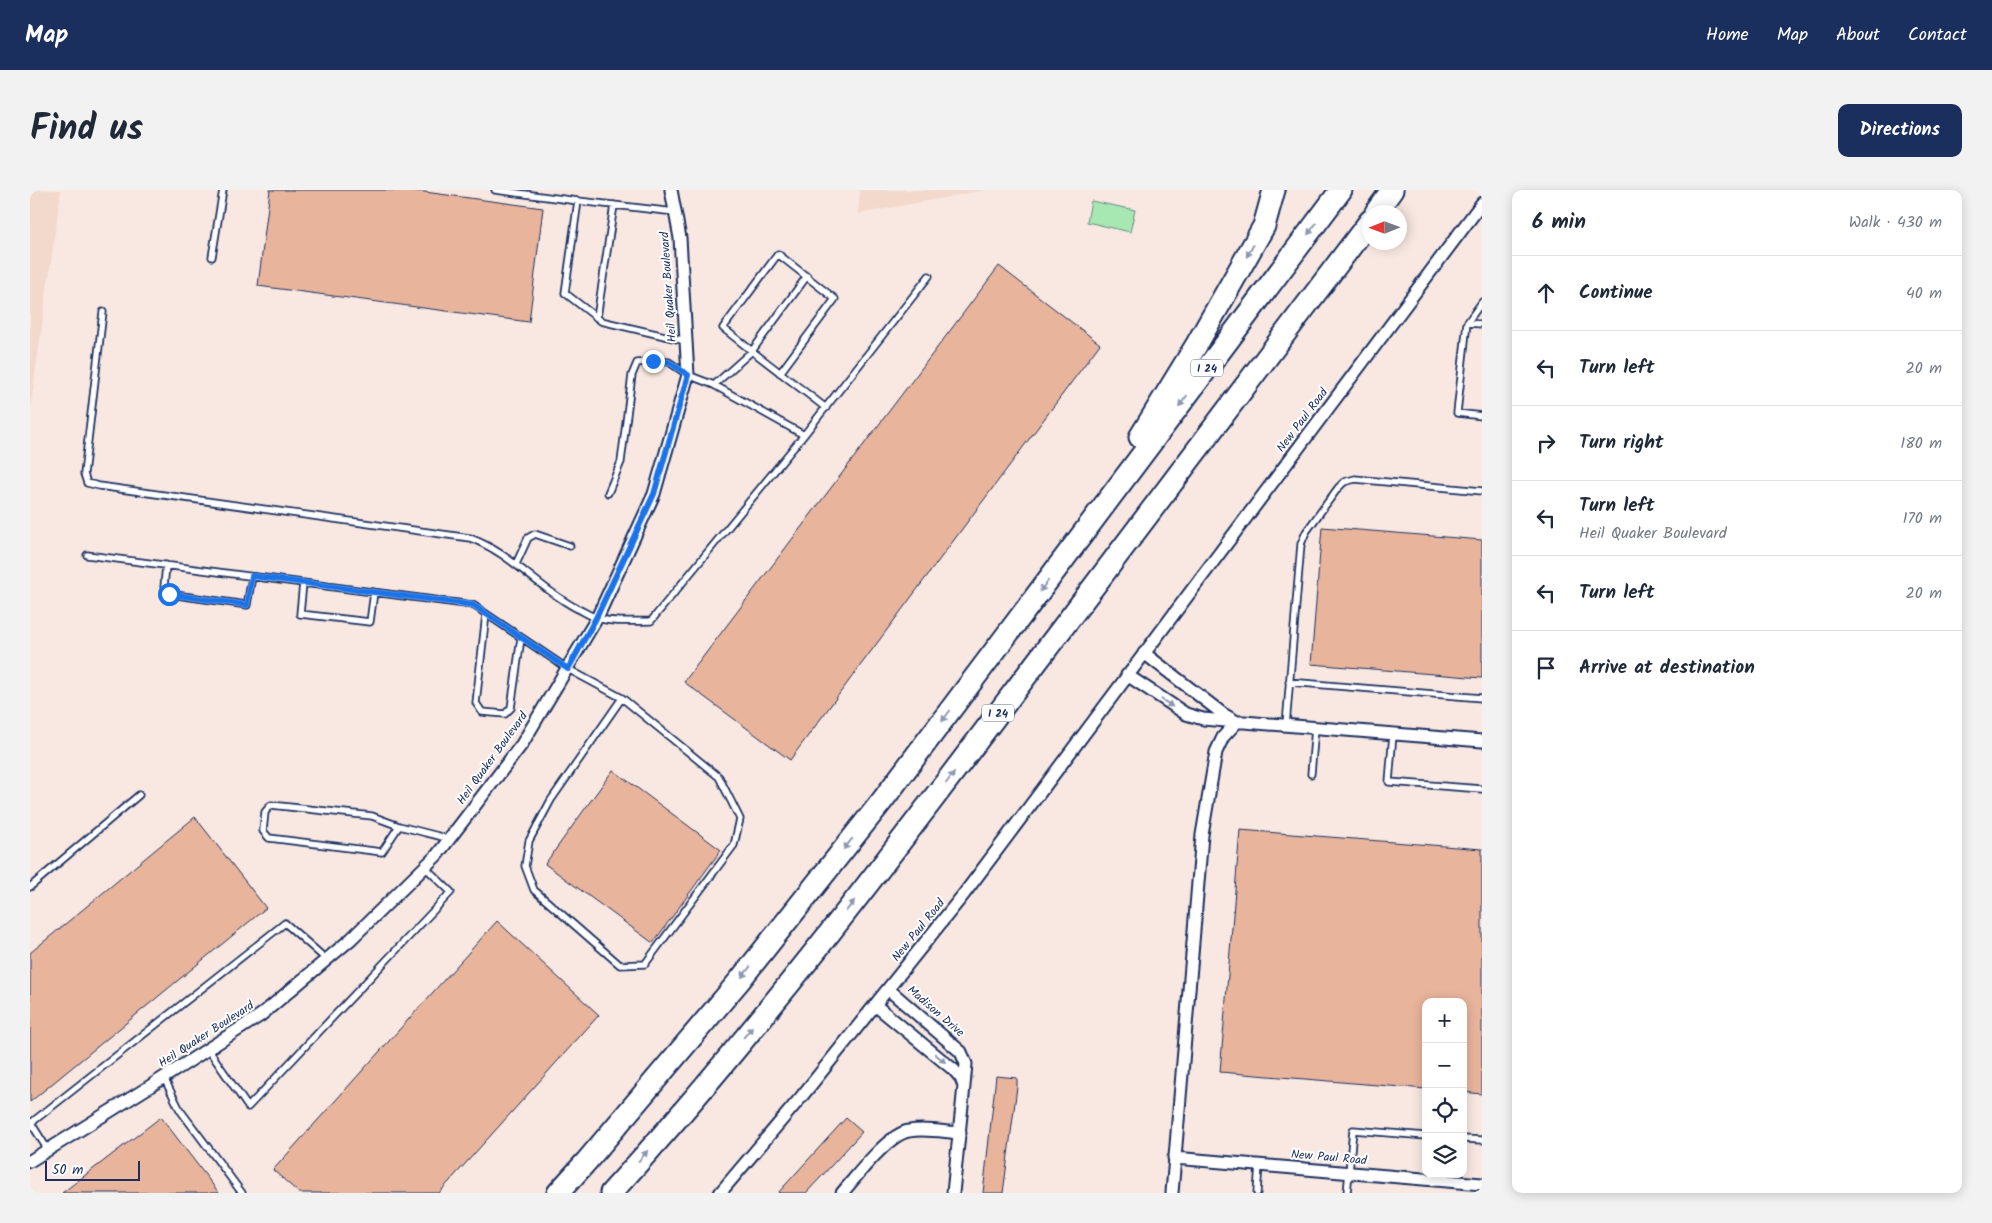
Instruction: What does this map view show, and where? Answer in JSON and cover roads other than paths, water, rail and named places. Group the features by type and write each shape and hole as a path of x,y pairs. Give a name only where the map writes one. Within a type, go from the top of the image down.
{"highway":[{"path":"1073,547 1197,344 1264,226 1274,190"},
{"name":"I 24","path":"558,1193 606,1139 777,933 882,801 1341,190"},
{"path":"1381,205 1392,190"},
{"name":"I 24","path":"611,1193 715,1073 840,920 1362,232"}],"street":[{"name":"Heil Quaker Boulevard","path":"30,1160 164,1078 261,1015 327,960 351,939 450,839 522,744 568,669 596,618 654,494 688,375 680,238 671,190"},
{"name":"New Paul Road","path":"720,1193 802,1096 964,894 1482,203"},
{"path":"1144,653 1223,714 1237,722"},
{"path":"1127,676 1186,714 1203,719 1482,741"},
{"path":"1172,1193 1202,835 1216,752 1224,737 1237,722"},
{"name":"Madison Drive","path":"888,988 957,1048 964,1057 966,1068 953,1193"},
{"path":"875,1005 954,1070 961,1078 964,1086"},
{"path":"918,1040 930,1025"},
{"path":"842,1193 889,1141 900,1133 915,1130 960,1133"},
{"name":"New Paul Road","path":"1174,1158 1482,1184"}],"lane":[{"path":"212,257 223,190"},
{"path":"495,190 675,212"},
{"path":"578,201 565,293 601,321 686,341"},
{"path":"597,318 614,205"},
{"path":"780,373 835,299 778,254 723,328 780,373 826,408"},
{"path":"714,385 752,351 807,276"},
{"path":"103,312 84,474 87,483 470,538 488,545 516,564 556,597 596,618 624,621 651,620 826,408 929,276"},
{"path":"1482,302 1467,323 1457,413 1482,416"},
{"path":"1467,323 1482,324"},
{"path":"608,493 621,462 632,375 637,363 669,362 688,375 714,385 804,435"},
{"path":"1286,725 1301,544 1306,532 1338,488 1344,482 1355,480 1482,491"},
{"path":"516,564 528,538 535,534 570,546"},
{"path":"87,555 473,605 568,669 622,698 719,777 740,820 734,845 645,964 620,965 534,890 525,866 529,841 551,800 622,698"},
{"path":"166,565 164,587 169,594 247,605 252,576"},
{"path":"303,584 300,614 370,622 374,592"},
{"path":"486,614 476,703 482,712 505,714 511,708 521,638"},
{"path":"1289,682 1482,698"},
{"path":"1311,774 1315,728"},
{"path":"1393,734 1389,782 1482,789"},
{"path":"30,887 139,795"},
{"path":"399,826 382,852 269,838 263,830 265,812 271,805 372,816 399,826 450,839"},
{"path":"208,1049 248,1107 451,892 425,866"},
{"path":"48,1150 31,1122 285,923 327,960"},
{"path":"164,1078 180,1110 242,1193"},
{"path":"1347,1193 1353,1130 1422,1136"},
{"path":"1467,1139 1482,1140"},
{"path":"1257,1193 1259,1165"}]}
